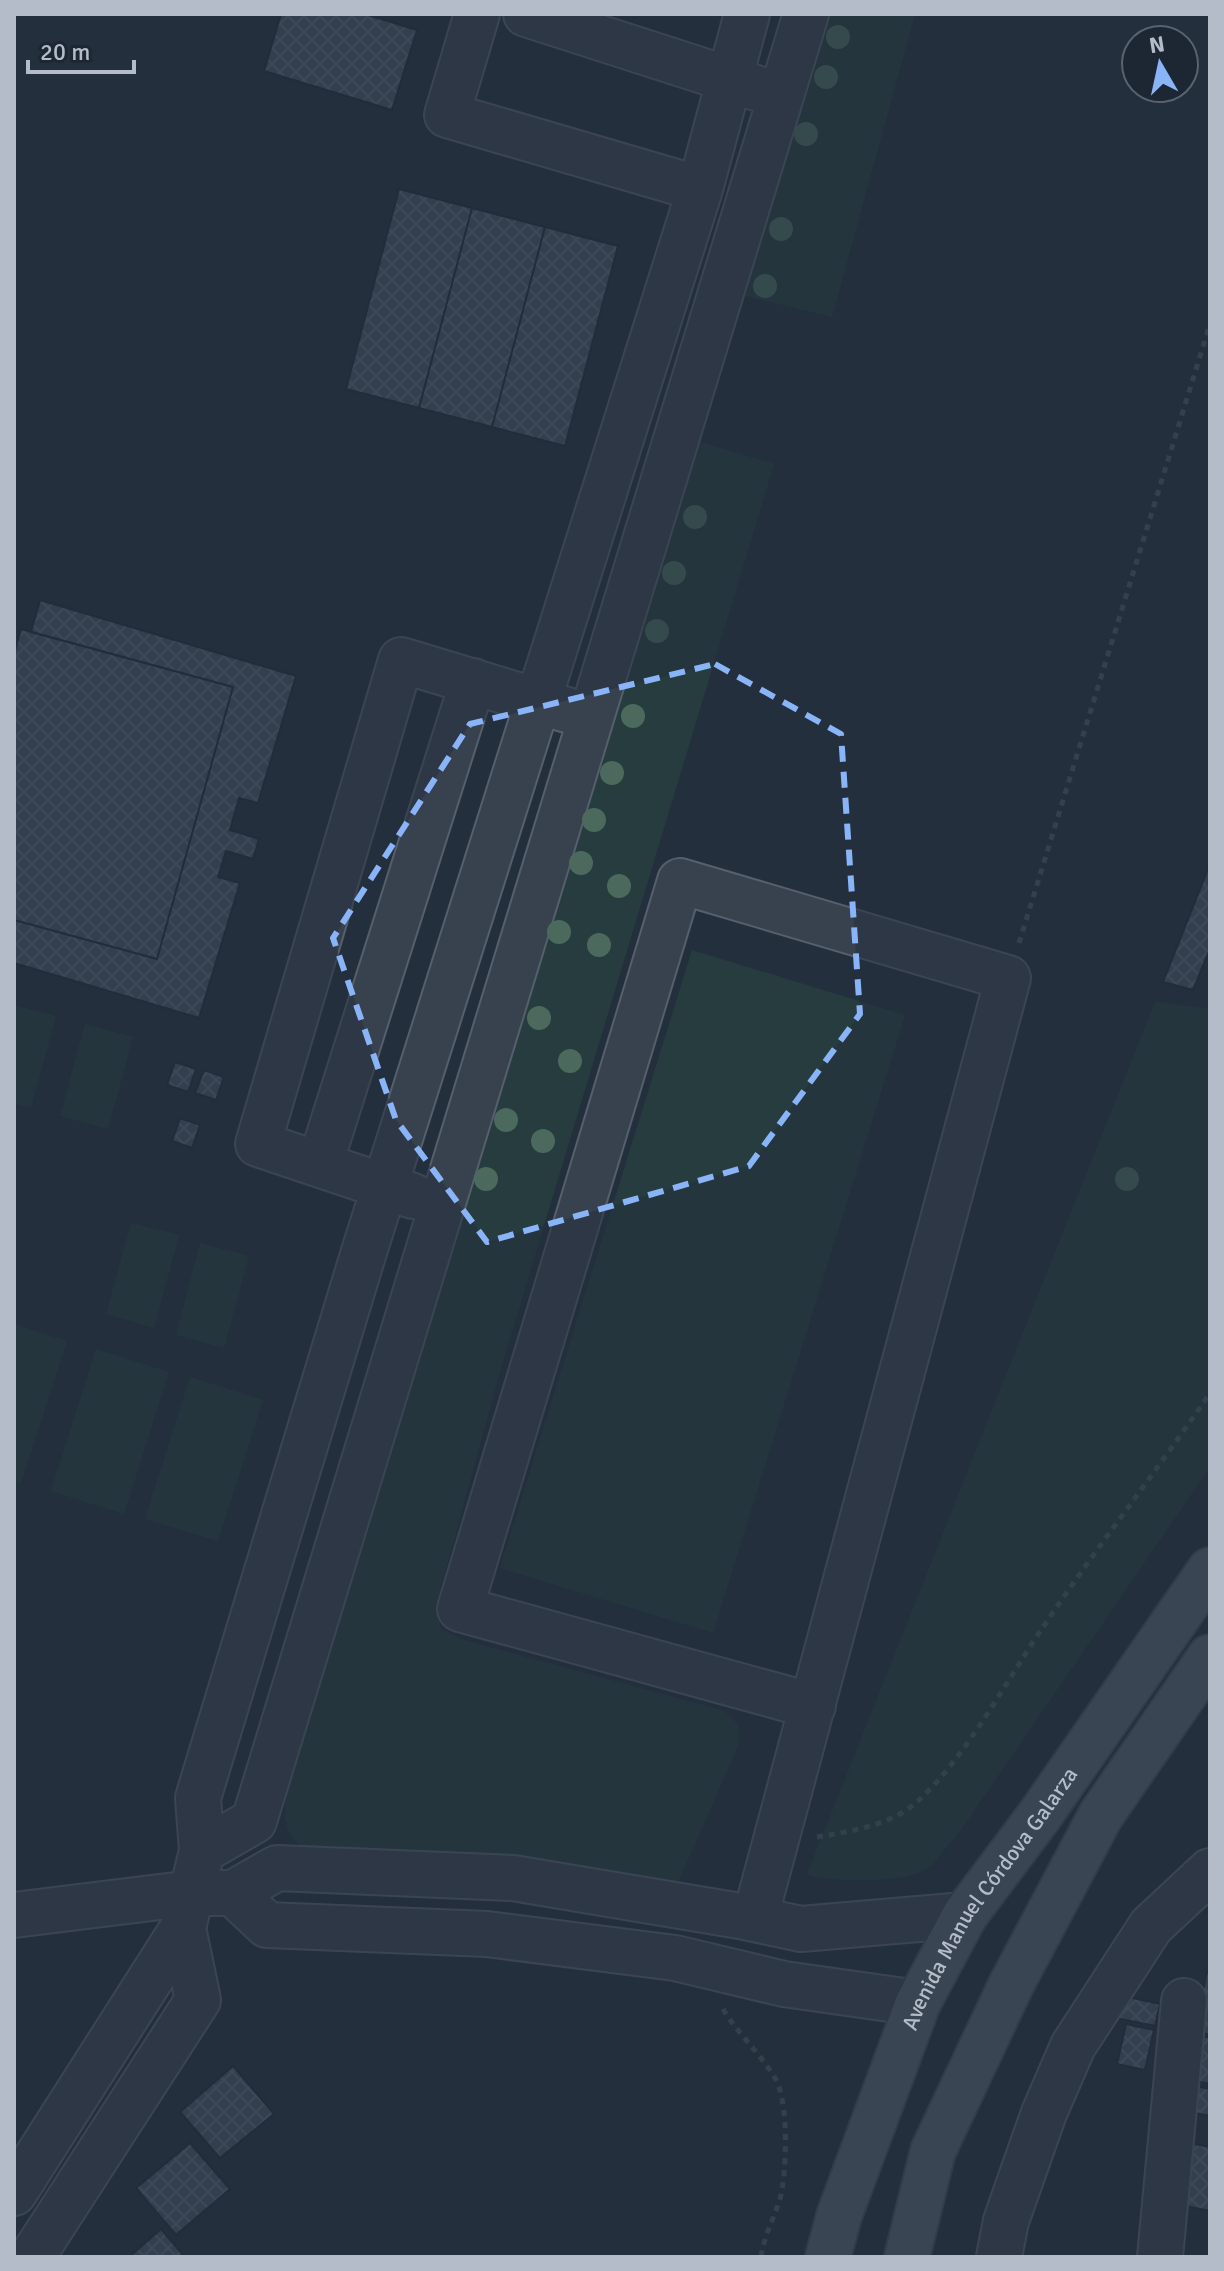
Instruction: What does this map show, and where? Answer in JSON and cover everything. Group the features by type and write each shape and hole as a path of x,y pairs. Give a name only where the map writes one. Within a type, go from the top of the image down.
{"main road":[{"name":"Avenida Manuel Córdova Galarza","path":"828,2257 853,2176 918,2003 965,1915 1040,1815 1210,1570"},
{"path":"907,2257 933,2151 1011,1985 1101,1815 1210,1657"}],"street":[{"path":"477,14 447,115 700,189"},
{"path":"32,2257 198,2000 203,1905 198,1798 385,1186 700,189 747,14"},
{"path":"202,1851 254,1821 806,14"},
{"path":"532,15 781,96"},
{"path":"443,1207 258,1144 401,660 592,718"},
{"path":"320,1164 473,681"},
{"path":"755,1918 777,1840 813,1706 1008,978 680,881 460,1609 813,1706"},
{"path":"14,2193 203,1905 277,1868 513,1878 755,1918 801,1929 965,1915"},
{"path":"999,2257 1006,2221 1044,2113 1073,2046 1151,1926 1210,1871"},
{"path":"14,1915 203,1905 267,1925 487,1934 675,1958 784,1984 918,2003"},
{"path":"14,1940 64,1911"},
{"path":"1160,2257 1184,2001"}],"path":[{"path":"1008,978 1210,324"},
{"path":"777,1840 814,1838 863,1829 918,1802 963,1748 1045,1624 1210,1393"},
{"path":"720,2004 733,2026 777,2080 787,2123 780,2197 764,2235 761,2257"}],"highlighted area":[{"path":"715,664 841,734 860,1014 749,1166 487,1242 396,1120 333,938 470,724"}],"green space":[{"path":"825,14 915,14 832,317 745,296"},
{"path":"697,441 774,464 501,1368 436,1605 441,1629 464,1640 725,1711 739,1726 739,1744 677,1885 307,1848 289,1833 285,1806 289,1780"},
{"path":"692,950 905,1015 713,1633 500,1568"},
{"path":"1155,1002 1208,1008 1210,1005 1210,1467 963,1827 934,1862 914,1874 884,1879 832,1879 807,1874"},
{"path":"14,1005 56,1016 31,1108 14,1104"},
{"path":"85,1024 133,1037 108,1129 60,1116"},
{"path":"131,1223 179,1235 154,1328 106,1314"},
{"path":"200,1243 249,1256 224,1348 176,1335"},
{"path":"14,1324 67,1341 21,1483 14,1481"},
{"path":"96,1349 169,1372 124,1514 51,1491"},
{"path":"190,1377 263,1400 218,1541 145,1519"}],"building":[{"path":"281,14 365,14 417,30 392,110 264,71"},
{"path":"399,189 472,208 419,408 346,389"},
{"path":"472,208 545,227 492,427 419,408"},
{"path":"545,227 618,246 565,446 492,427"},
{"path":"40,600 296,676 258,803 239,798 230,830 259,839 253,859 226,851 218,877 240,883 199,1018 14,963 14,920 157,959 233,687 31,632"},
{"path":"21,629 233,687 157,959 14,920 14,654"},
{"path":"1210,864 1210,949 1193,990 1163,982"},
{"path":"175,1062 196,1069 188,1092 167,1085"},
{"path":"204,1070 224,1077 216,1100 195,1093"},
{"path":"180,1118 200,1125 192,1148 172,1141"},
{"path":"1207,1972 1210,1973 1210,2035 1194,2031"},
{"path":"1115,1994 1160,2004 1155,2026 1111,2017"},
{"path":"1126,2024 1154,2030 1145,2070 1117,2064"},
{"path":"1186,2033 1210,2038 1210,2084 1182,2078"},
{"path":"233,2066 274,2114 220,2158 180,2112"},
{"path":"1181,2083 1210,2089 1210,2116 1175,2109"},
{"path":"1180,2141 1210,2147 1210,2211 1166,2202"},
{"path":"190,2143 230,2189 176,2235 136,2188"},
{"path":"161,2229 185,2257 129,2257"}]}
